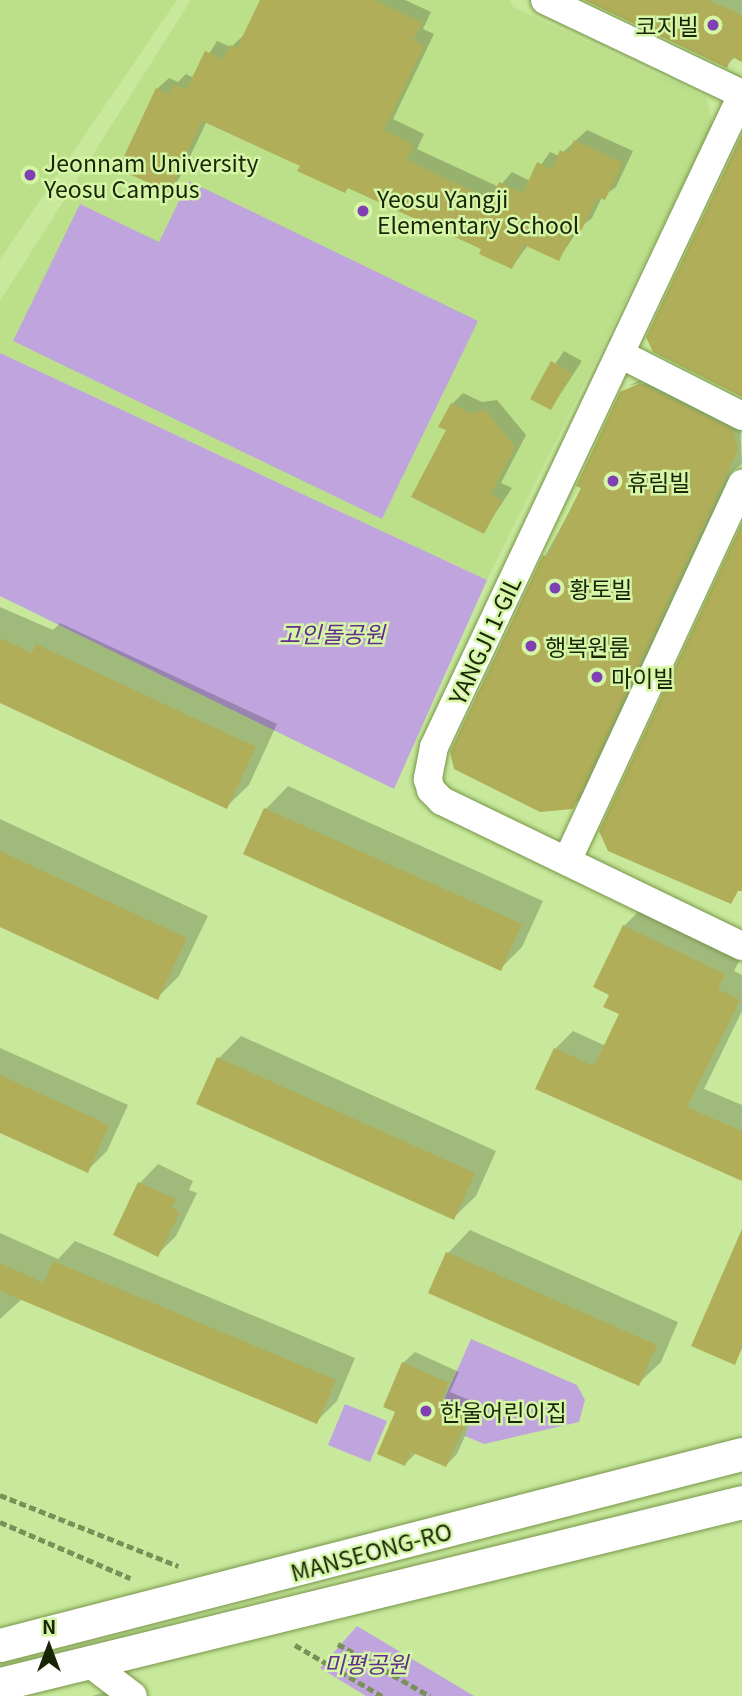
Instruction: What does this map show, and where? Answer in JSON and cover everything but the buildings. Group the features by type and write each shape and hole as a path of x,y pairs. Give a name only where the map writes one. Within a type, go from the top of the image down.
{"street":[{"path":"545,0 742,95"},
{"name":"YANGJI 1-GIL","path":"742,95 434,747 430,764 430,790 442,801 742,946"},
{"path":"620,354 742,416"},
{"path":"567,861 742,484"},
{"name":"MANSEONG-RO","path":"0,1645 185,1586 742,1454"},
{"name":"MANSEONG-RO","path":"0,1684 742,1502"},
{"path":"88,1662 133,1696"}],"path":[{"path":"0,1495 185,1586"},
{"path":"0,1522 185,1586"},
{"path":"255,1621 382,1696"},
{"path":"338,1644 430,1696"}],"shaded area":[{"name":"Jeonnam University Yeosu Campus","path":"0,0 177,0 0,259"},
{"name":"Yeosu Yangji Elementary School","path":"191,0 510,0 513,7 706,97 713,124 487,580 0,353 0,301"}],"green space":[{"path":"189,181 478,321 382,519 13,341 80,204 159,242"},
{"name":"고인돌공원","path":"0,353 487,580 394,789 0,596"},
{"path":"471,1339 577,1385 585,1400 579,1422 484,1444 465,1436 474,1416 443,1402"},
{"path":"345,1404 387,1421 370,1462 328,1445"},
{"name":"미평공원","path":"357,1626 474,1696 366,1696 320,1668"}],"place":[{"name":"코지빌","path":"713,25"},
{"name":"Jeonnam University Yeosu Campus","path":"30,175"},
{"name":"Yeosu Yangji Elementary School","path":"363,211"},
{"name":"휴림빌","path":"613,481"},
{"name":"황토빌","path":"555,588"},
{"name":"행복원룸","path":"531,646"},
{"name":"마이빌","path":"597,677"},
{"name":"한울어린이집","path":"426,1411"}]}
